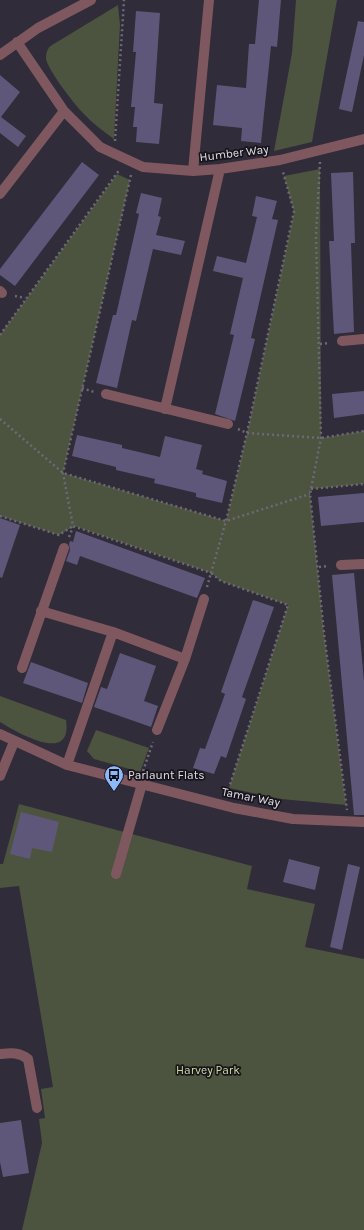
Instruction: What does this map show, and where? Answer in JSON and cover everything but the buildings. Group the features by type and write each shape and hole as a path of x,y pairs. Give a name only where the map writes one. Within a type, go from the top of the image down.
{"street":[{"path":"0,55 38,28 91,0"},
{"path":"193,171 209,0"},
{"name":"Humber Way","path":"17,42 64,111 100,147 143,167 193,171 220,169 280,160 364,139"},
{"path":"0,194 64,111"},
{"path":"165,409 220,169"},
{"path":"342,342 364,339"},
{"path":"106,394 228,424"},
{"path":"22,668 64,548"},
{"path":"341,565 364,564"},
{"path":"157,730 184,659 204,599"},
{"path":"41,611 113,632 184,659"},
{"path":"67,765 113,632"},
{"name":"Tamar Way","path":"0,734 14,742 67,765 223,805 293,819 364,822"},
{"path":"0,776 14,742"},
{"path":"116,874 140,784"},
{"path":"0,1054 15,1053 23,1055 28,1059 37,1108"}],"path":[{"path":"114,153 124,0"},
{"path":"321,150 316,236 321,438 310,494 328,673 349,822"},
{"path":"211,573 226,521 247,433 294,212 280,160"},
{"path":"0,335 131,161"},
{"path":"74,526 63,473 131,161"},
{"path":"0,419 63,473 226,521 310,494"},
{"path":"247,433 321,438 364,431"},
{"path":"311,489 364,484"},
{"path":"0,516 59,535 74,526 211,573 221,581 288,605 223,805"},
{"path":"140,784 157,730"}],"green space":[{"path":"296,0 337,0 312,142 274,151 292,53"},
{"path":"118,5 120,25 114,139 79,109 51,71 46,57 50,46"},
{"path":"320,169 321,438 364,431 364,484 311,489 310,494 324,633 346,805 281,799 229,788 288,605 221,581 211,573 74,526 59,535 0,516 0,335 117,174 130,180 63,473 226,521 247,433 294,212 284,176"},
{"path":"0,696 66,720 66,733 61,741 53,743 42,742 19,733 0,722"},
{"path":"96,730 149,748 140,772 94,759 87,751"},
{"name":"Harvey Park","path":"19,804 252,866 247,889 315,904 305,947 364,959 364,1230 22,1230 42,1143 39,1119 45,1118 41,1089 53,1087 19,886 0,888 0,864 3,864"}],"place":[{"name":"Parlaunt Flats","path":"114,792"}]}
